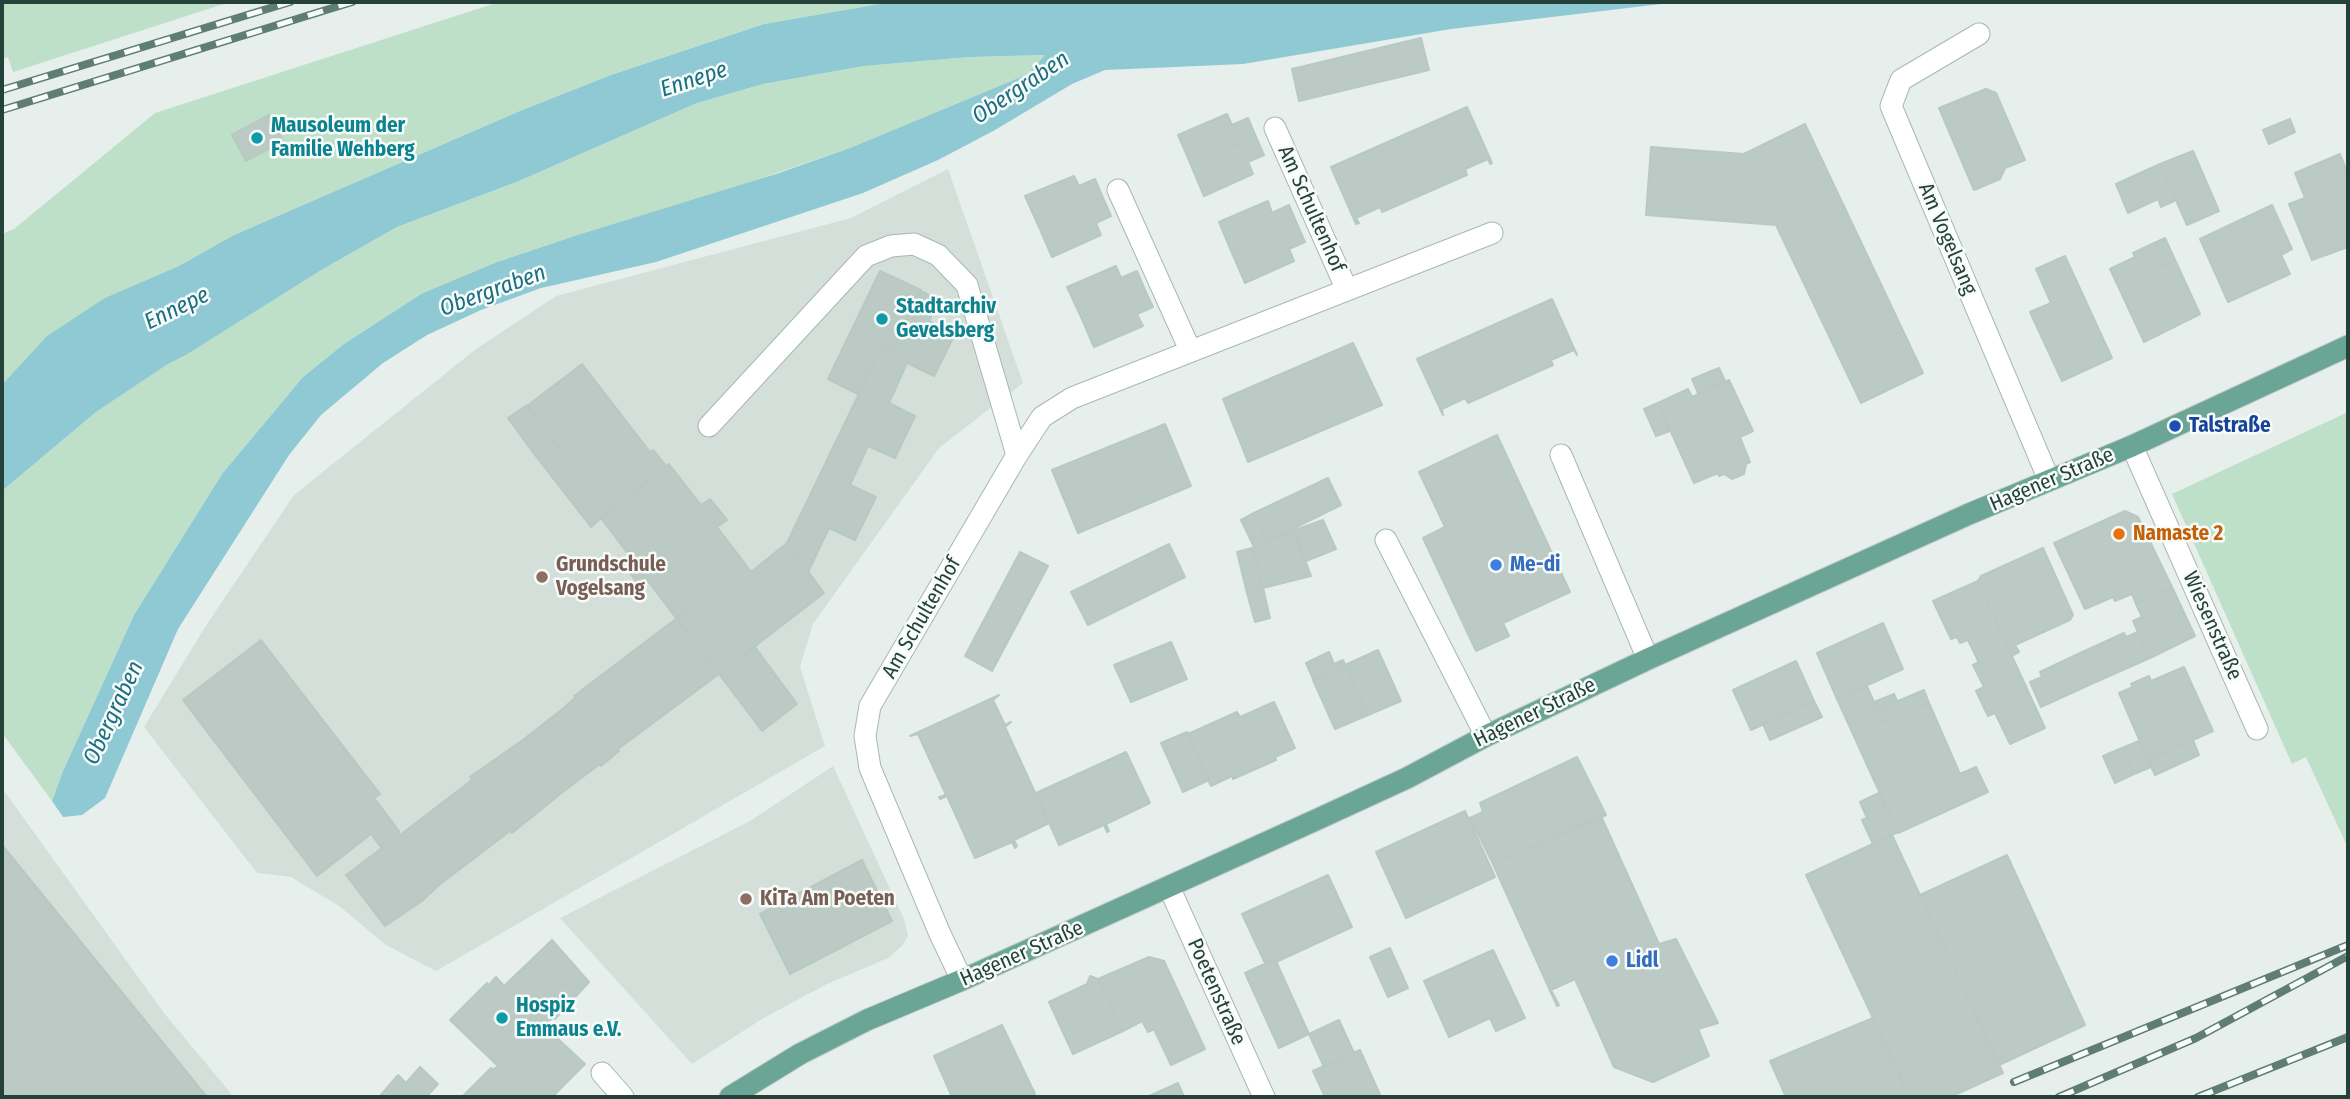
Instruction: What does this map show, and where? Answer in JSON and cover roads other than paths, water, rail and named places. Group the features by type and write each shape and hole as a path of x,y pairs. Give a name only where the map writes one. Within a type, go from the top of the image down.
{"main road":[{"name":"Hagener Straße","path":"730,1097 800,1054 867,1020 962,981 1407,778 1486,736 1648,659 1969,514 2132,446 2348,346"}],"street":[{"name":"Am Vogelsang","path":"1979,34 1901,80 1891,106 2049,480"},
{"name":"Am Schultenhof","path":"1275,128 1347,290"},
{"path":"1118,190 1190,350"},
{"name":"Am Schultenhof","path":"962,981 870,768 865,736 870,706 1042,417 1072,398 1492,233"},
{"path":"709,426 866,256 891,246 914,244 938,255 967,285 1017,455"},
{"name":"Wiesenstraße","path":"2132,446 2257,729"},
{"path":"1561,455 1648,659"},
{"path":"1386,540 1486,736"},
{"name":"Poetenstraße","path":"1169,887 1264,1097"},
{"path":"602,1073 623,1097"}],"water":[{"path":"891,2 1678,2 1451,29 1243,64 1105,70 1072,84 938,160 863,193 656,262 541,288 481,310 427,335 383,363 321,415 289,455 178,629 105,798 82,815 63,817 52,801 134,615 222,474 303,377 344,344 421,294 495,263 850,148 1028,74 1045,55 970,57 864,66 763,84 697,103 519,181 397,227 168,364 96,412 2,491 2,385 47,336 105,298 177,267 234,235 520,111 611,75 764,24"}],"railway":[{"path":"2,90 290,2"},
{"path":"2,110 352,2"},
{"path":"2014,1082 2348,945"},
{"path":"2059,1097 2196,1038 2348,956"},
{"path":"2198,1097 2348,1037"}],"place":[{"name":"Mausoleum der Familie Wehberg","path":"257,138"},
{"name":"Stadtarchiv Gevelsberg","path":"882,319"},
{"name":"Talstraße","path":"2175,426"},
{"name":"Namaste 2","path":"2119,534"},
{"name":"Me-di","path":"1496,565"},
{"name":"Grundschule Vogelsang","path":"542,577"},
{"name":"KiTa Am Poeten","path":"746,899"},
{"name":"Lidl","path":"1612,961"},
{"name":"Hospiz Emmaus e.V.","path":"502,1018"}],"water label":[{"name":"Ennepe","path":"694,80"},
{"name":"Obergraben","path":"1021,88"},
{"name":"Obergraben","path":"493,291"},
{"name":"Ennepe","path":"177,309"},
{"name":"Obergraben","path":"114,713"}]}
